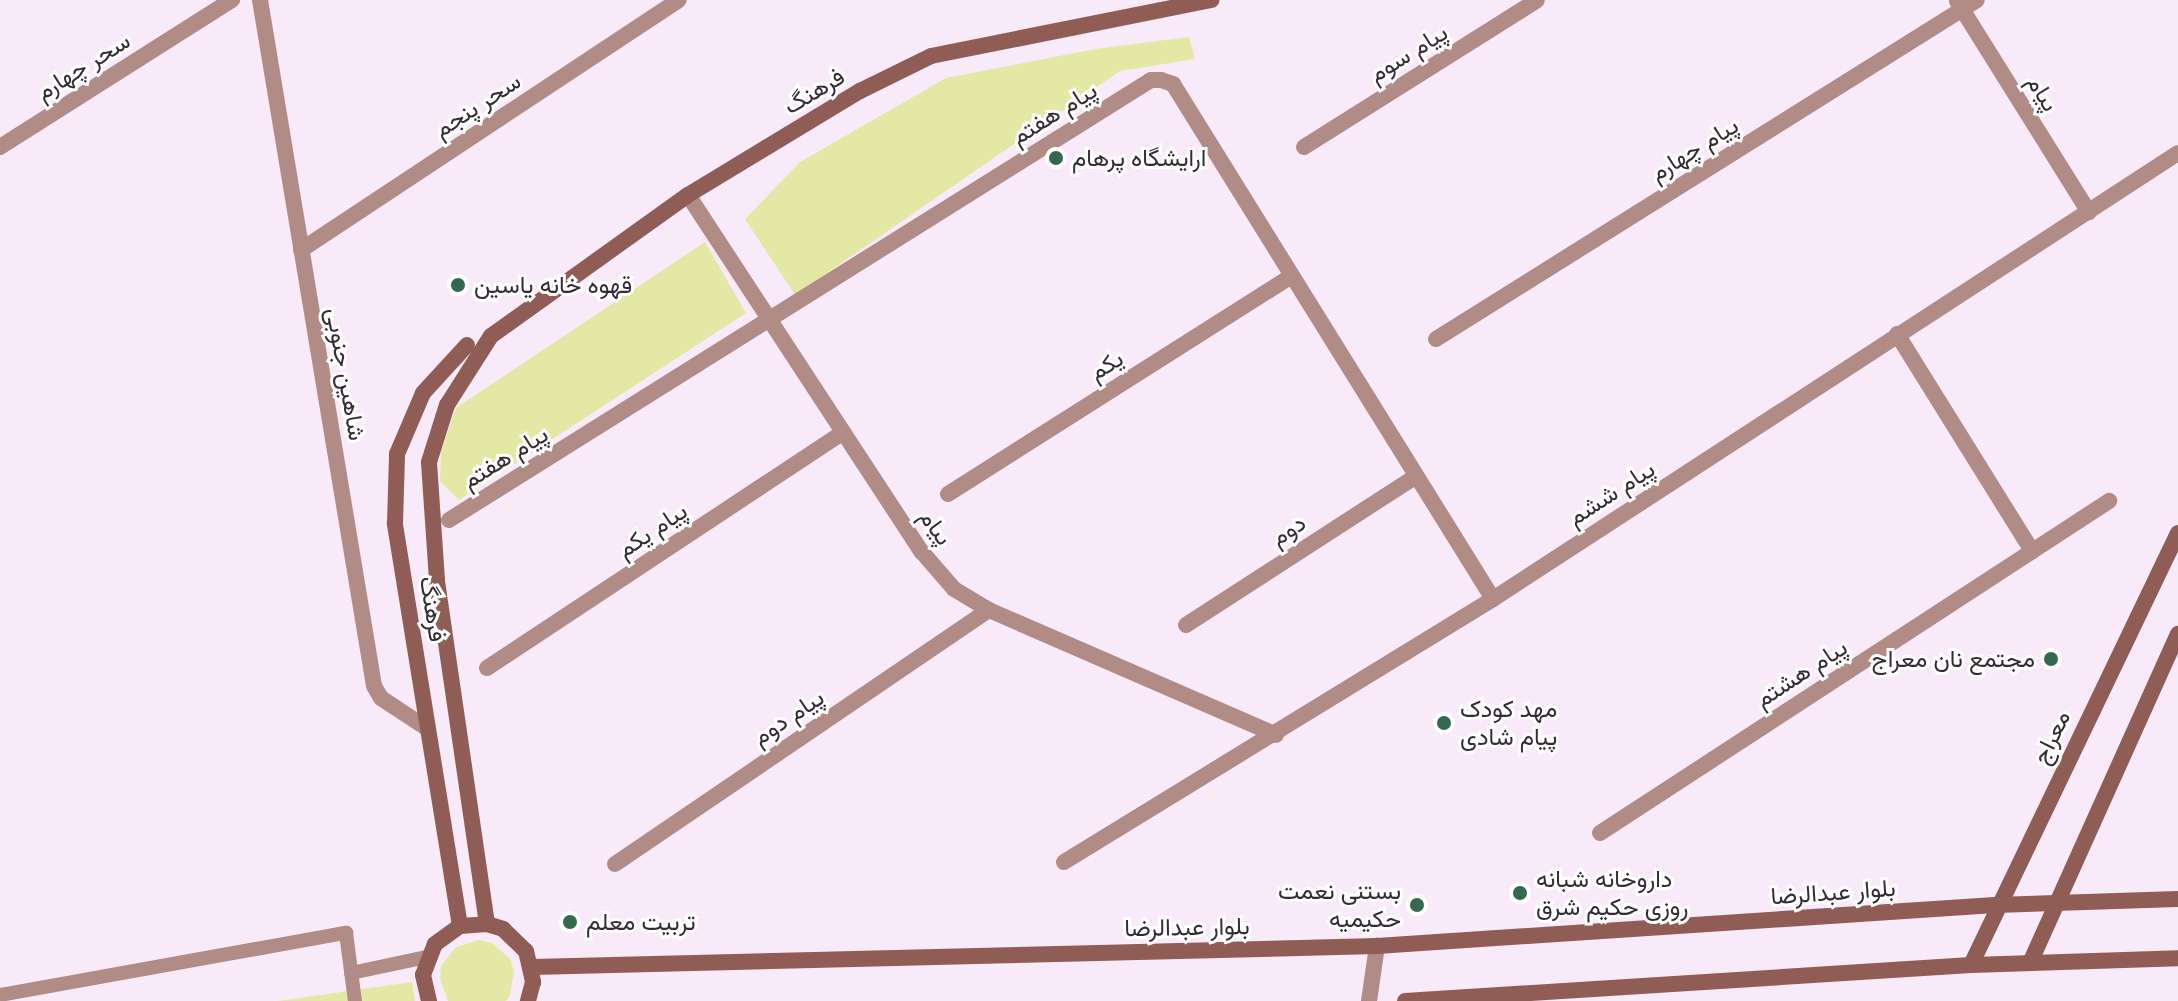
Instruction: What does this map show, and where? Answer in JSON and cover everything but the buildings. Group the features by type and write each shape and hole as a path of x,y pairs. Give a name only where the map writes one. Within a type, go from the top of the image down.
{"main road":[{"name":"فرهنگ","path":"487,924 437,580 429,462 447,405 491,336 688,195 860,91 931,56 1211,0"},
{"name":"فرهنگ","path":"460,926 395,523 397,454 423,393 467,345"},
{"name":"معراج","path":"1971,965 1995,905 2178,533"},
{"path":"2030,963 2178,634"},
{"name":"بلوار عبدالرضا","path":"532,967 1377,946 1995,905 2178,899"},
{"path":"429,1001 423,975 427,957 460,926 487,924 516,939 532,967 528,1001"},
{"path":"1405,1001 1971,965 2178,958"}],"street":[{"name":"سحر چهارم","path":"0,147 232,0"},
{"name":"شاهین جنوبی","path":"260,0 374,686 381,698 428,729"},
{"name":"سحر پنجم","path":"301,250 679,0"},
{"name":"پیام سوم","path":"1304,147 1537,0"},
{"name":"پیام","path":"1965,3 2089,212"},
{"name":"پیام چهارم","path":"1436,339 1965,3"},
{"name":"پیام هفتم","path":"449,520 1151,80 1173,84 1493,599"},
{"name":"پیام ششم","path":"1064,862 1276,735 1493,599 2178,153"},
{"name":"پیام","path":"688,195 922,552 954,589 989,610 1276,735"},
{"name":"یکم","path":"948,494 1291,276"},
{"path":"1897,334 2032,551"},
{"name":"فرهنگ","path":"467,345 491,336"},
{"name":"پیام یکم","path":"487,668 843,432"},
{"name":"دوم","path":"1186,625 1416,476"},
{"name":"پیام هشتم","path":"1600,833 2109,501"},
{"name":"پیام دوم","path":"615,864 989,610"},
{"path":"1369,1001 1377,946"}],"lane":[{"path":"0,995 346,933 352,1001"},
{"path":"351,973 427,957"}],"green space":[{"path":"1189,37 1195,59 1120,71 795,295 745,219 800,162 946,78 1095,49"},
{"path":"705,242 746,313 459,500 440,481 441,452 456,408"},
{"path":"479,940 492,943 510,959 514,971 510,995 506,1001 448,1001 440,979 441,966 456,947"},
{"path":"412,982 415,1001 278,1001"}],"place":[{"name":"ارایشگاه پرهام","path":"1056,158"},
{"name":"قهوه خانه یاسین","path":"458,285"},
{"name":"مجتمع نان معراج","path":"2051,659"},
{"name":"مهد کودک پیام شادی","path":"1444,723"},
{"name":"داروخانه شبانه روزی حکیم شرق","path":"1520,893"},
{"name":"بستنی نعمت حکیمیه","path":"1417,905"},
{"name":"تربیت معلم","path":"570,922"}]}
